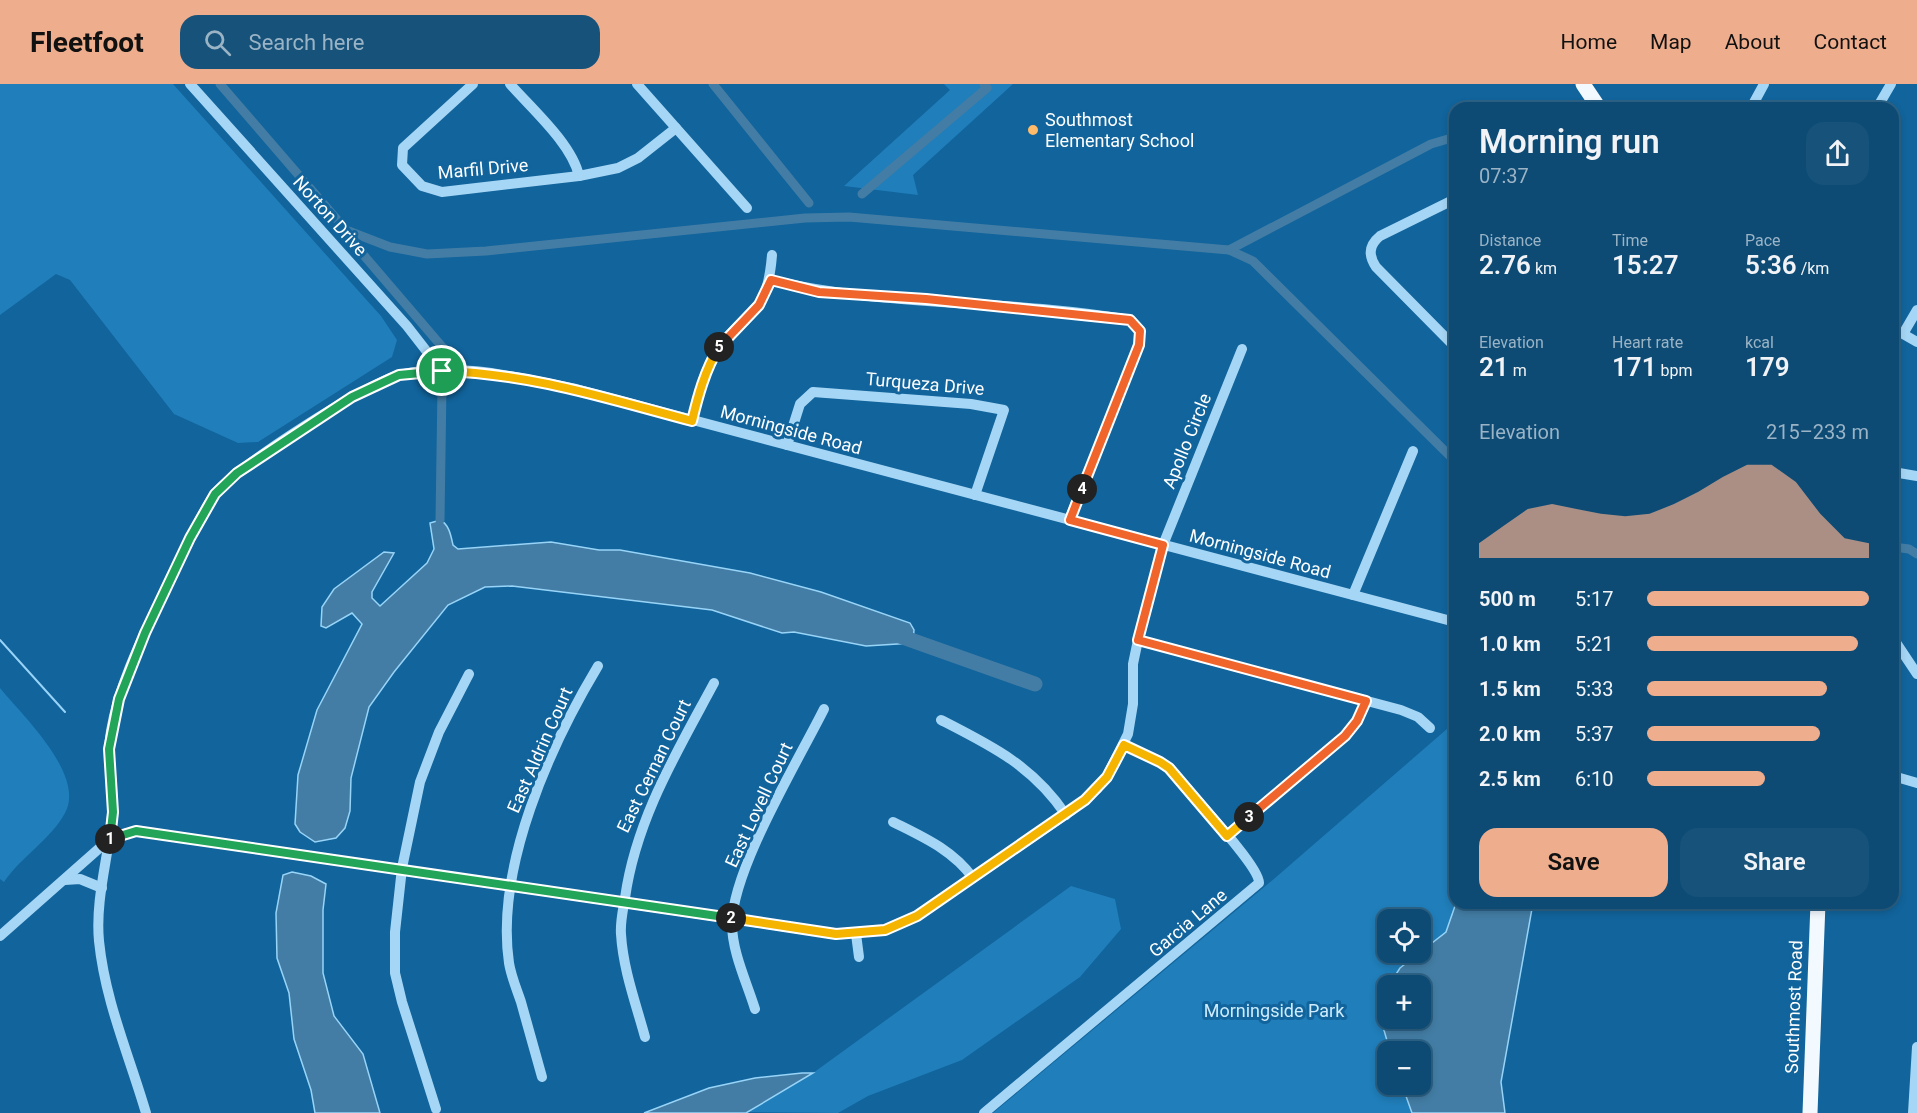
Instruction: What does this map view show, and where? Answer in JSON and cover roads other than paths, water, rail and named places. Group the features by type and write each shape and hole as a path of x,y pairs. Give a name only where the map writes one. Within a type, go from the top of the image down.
{"main road":[{"path":"1583,84 1595,102"},
{"name":"Southmost Road","path":"1810,1113 1818,909"}],"street":[{"name":"Norton Drive","path":"190,84 407,326 442,371"},
{"name":"Marfil Drive","path":"473,84 403,148 402,165 422,186 442,192 579,176 628,164 676,128"},
{"path":"510,84 568,151 576,164 579,176"},
{"path":"637,84 747,208"},
{"path":"1754,102 1764,84"},
{"path":"1880,102 1891,84"},
{"path":"1449,202 1380,236 1370,250 1376,267 1449,341"},
{"path":"692,421 711,359 729,336 759,305 771,280 772,255"},
{"path":"771,280 819,292 926,299 1130,320 1140,331 1139,345 1070,520"},
{"path":"1917,310 1903,334 1917,342"},
{"name":"Apollo Circle","path":"109,840 119,834 136,831 402,868 813,931 856,934 885,930 917,916 1065,815 1097,789 1124,745 1131,718 1133,664 1163,545 1242,349"},
{"name":"Morningside Road","path":"146,1113 105,987 99,937 102,888 113,805 109,749 119,699 145,633 190,538 215,494 237,473 265,454 372,386 399,375 442,371 523,378 612,397 692,421 1449,620"},
{"name":"Turqueza Drive","path":"787,445 800,404 813,392 971,404 1004,410 975,495"},
{"path":"1353,595 1413,451"},
{"path":"1899,473 1917,476"},
{"path":"1138,640 1366,701 1418,717 1430,728"},
{"path":"1899,647 1917,674"},
{"name":"East Aldrin Court","path":"542,1077 509,964 507,929 512,885 522,833 538,787 575,704 598,666"},
{"path":"436,1109 395,973 394,932 402,868 420,782 439,732 469,674"},
{"name":"East Cernan Court","path":"645,1037 622,952 620,931 634,846 659,787 714,682"},
{"path":"1227,836 1345,736 1357,721 1366,701"},
{"name":"East Lovell Court","path":"732,919 741,882 755,846 824,709"},
{"path":"941,720 992,747 1030,772 1065,815"},
{"name":"Garcia Lane","path":"984,1113 1259,883 1257,874 1169,768 1124,745"},
{"path":"1899,778 1917,783"},
{"path":"893,822 948,851 964,864 973,878"},
{"path":"0,936 109,840"},
{"path":"65,880 80,879 102,888"},
{"path":"732,919 735,943 755,1009"},
{"path":"856,934 859,957"},
{"path":"1915,1111 1917,1047"}],"waterway":[{"path":"220,84 346,230 390,247 427,254 486,251 805,218 849,217 1229,250 1253,261 1449,455"},
{"path":"713,84 809,203"},
{"path":"862,194 987,88 984,84"},
{"path":"1229,250 1431,144 1449,139"},
{"path":"347,231 361,252 450,356"},
{"path":"440,520 442,386"},
{"path":"1899,548 1909,549 1917,554"},
{"path":"894,634 1035,684"},
{"path":"0,640 65,712"}],"place":[{"name":"Southmost Elementary School","path":"1033,130"}],"park label":[{"name":"Morningside Park","path":"1274,1011"}]}
